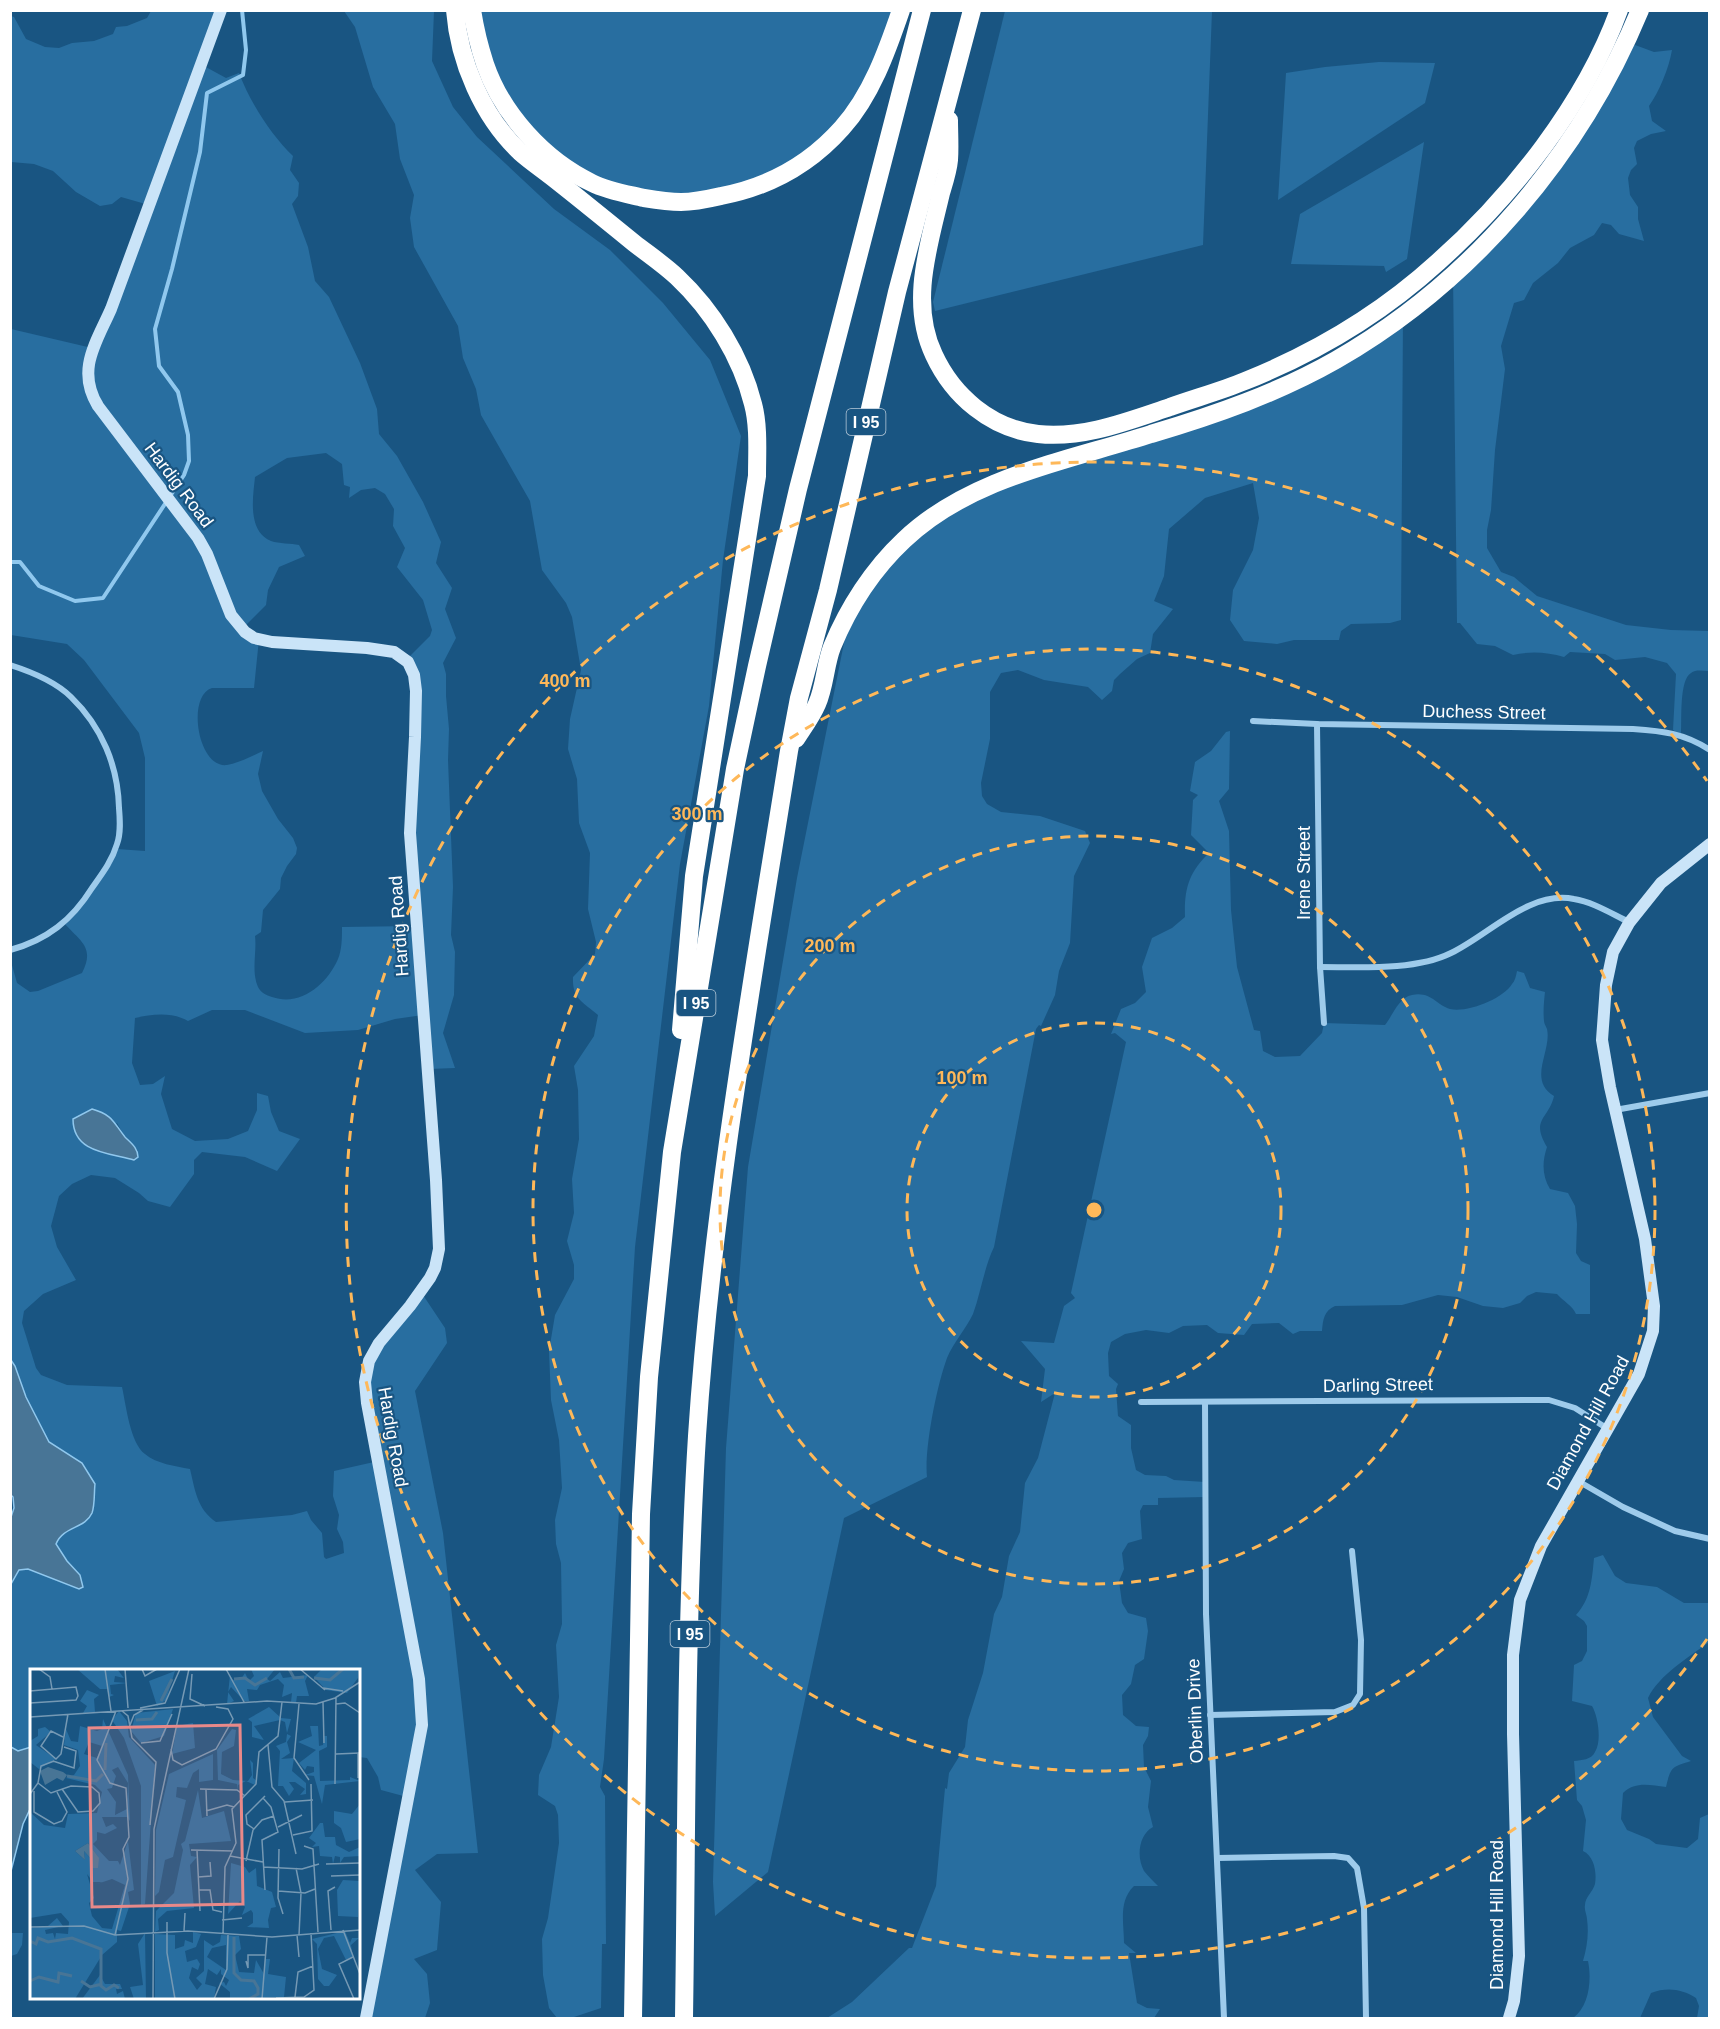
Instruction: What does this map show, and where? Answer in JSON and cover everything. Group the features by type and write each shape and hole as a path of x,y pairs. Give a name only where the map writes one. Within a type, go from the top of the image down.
{"highway":[{"path":"455,10 456,25 464,57 477,91 495,122 520,151 685,285 723,332 739,366 753,405 757,476 692,889 672,1152"},
{"path":"472,10 485,66 502,100 523,129 547,153 570,171 593,183 621,193 679,202 733,194 760,185 784,175 808,159 842,128 856,109 880,64 901,10"},
{"name":"I 95","path":"633,2019 642,1502 651,1355 672,1152 735,769 757,666 798,489 922,10"},
{"name":"I 95","path":"684,2019 690,1636 697,1433 724,1162 799,698 828,590 897,292 972,10"},
{"path":"949,95 949,161 923,284 922,318 930,344 948,380 972,405 986,415 1020,431 1071,435 1139,418 1208,395 1280,366 1348,329 1409,287 1490,213 1527,170 1577,94 1620,10"},
{"path":"789,751 817,704 832,648 847,618 864,588 885,560 905,539 938,514 983,488 1042,467 1228,410 1267,394 1335,361 1406,314 1475,254 1520,205 1562,153 1596,100 1640,10"}],"street":[{"name":"Hardig Road","path":"221,10 111,309 98,336 88,371 89,385 98,406 173,503 207,554 226,606 237,625 245,632 265,641 394,652 405,658 412,668 416,691 410,833 436,1180 439,1249 435,1268 430,1278 379,1343 369,1361 365,1382 419,1679 422,1725 366,2019"},
{"path":"10,666 33,673 59,688 87,714 102,738 114,767 120,794 120,819 118,843 111,860 82,903 59,928 45,938 10,950"},
{"name":"Duchess Street","path":"1253,721 1667,731 1698,742 1710,750"},
{"name":"Irene Street","path":"1317,724 1320,967 1324,1023"},
{"name":"Diamond Hill Road","path":"1509,2019 1514,2001 1519,1956 1513,1655 1520,1600 1541,1546 1639,1374 1653,1331 1654,1306 1645,1239 1602,1040 1606,985 1613,952 1629,922 1661,883 1710,844"},
{"path":"1320,967 1384,967 1424,961 1450,954 1528,905 1554,898 1574,899 1629,922"},
{"path":"1616,1110 1710,1093"},
{"name":"Darling Street","path":"1141,1402 1549,1400 1575,1408 1609,1430"},
{"name":"Oberlin Drive","path":"1205,1402 1205,1534 1210,1715 1224,2019"},
{"path":"1578,1481 1623,1507 1675,1531 1710,1539"},
{"path":"1210,1715 1335,1712 1353,1705 1360,1694 1361,1640 1352,1551"},
{"path":"1217,1858 1334,1856 1348,1858 1357,1868 1364,1908 1366,2019"}],"shaded area":[{"path":"151,11 221,11 204,66 226,78 239,73 262,118 293,156 290,170 299,183 298,196 292,204 308,247 315,281 329,297 360,363 377,409 379,434 397,456 423,502 441,542 436,563 452,588 445,609 456,638 443,663 446,674 449,729 453,887 451,935 455,952 454,995 443,1033 455,1068 429,1069 423,1015 395,1019 358,1030 305,1033 245,1010 212,1010 188,1021 176,1016 162,1015 135,1018 132,1063 140,1085 153,1084 165,1076 161,1094 172,1129 195,1141 228,1139 248,1131 257,1110 257,1093 268,1096 271,1112 279,1131 300,1139 277,1171 245,1157 202,1152 194,1160 194,1174 170,1207 148,1201 115,1178 91,1175 72,1184 59,1196 51,1226 57,1247 76,1280 43,1294 24,1311 22,1323 36,1368 41,1375 67,1385 122,1387 129,1423 140,1449 155,1460 190,1469 195,1492 201,1505 216,1522 292,1515 307,1511 322,1533 326,1559 344,1553 343,1542 337,1529 339,1515 333,1496 334,1471 374,1462 366,1395 372,1354 419,1289 445,1328 447,1343 415,1391 443,1533 478,1853 437,1854 415,1870 441,1902 437,1950 414,1959 427,1974 430,2003 425,2018 364,2018 407,1797 381,1790 378,1777 367,1758 360,1757 360,1669 30,1669 30,1747 18,1751 11,1747 11,1584 19,1570 28,1569 79,1589 80,1575 55,1544 59,1535 84,1522 82,1463 49,1442 26,1397 11,1360 10,958 17,983 30,992 38,991 82,973 87,957 84,945 64,923 117,849 145,851 145,758 139,733 84,660 67,644 11,635 11,329 92,348 149,205 121,197 112,204 100,206 76,192 53,171 34,164 11,162 11,16 14,17 26,39 45,47 59,48 72,43 94,41 113,34 116,27 127,26 147,18","holes":["326,453 342,464 344,485 350,487 349,498 361,490 375,488 385,494 394,509 393,526 405,548 397,567 423,600 432,630 430,636 408,658 416,683 410,836 415,926 342,927 339,955 327,977 320,985 303,996 283,999 266,995 258,987 255,975 255,936 261,932 263,910 280,889 281,878 296,854 297,848 293,838 278,819 262,791 258,774 263,751 232,764 217,763 209,756 203,745 199,731 199,704 204,694 212,688 254,688 259,639 245,626 266,605 268,590 279,567 305,556 299,545 271,541 258,530 253,513 255,477 287,458","117,1123 123,1134 138,1151 88,1148"]},
{"path":"344,11 434,11 432,61 453,107 477,137 554,209 610,250 663,303 710,360 741,436 723,560 709,706 680,864 635,1247 604,1759 600,1787 605,1796 606,1944 602,1944 601,2008 571,2018 557,2018 549,2008 543,1975 542,1939 548,1918 559,1843 558,1815 555,1806 538,1795 539,1775 551,1747 559,1697 556,1645 562,1624 561,1563 556,1544 555,1520 562,1488 559,1440 551,1400 549,1351 555,1315 574,1279 574,1265 567,1241 574,1213 572,1179 579,1139 578,1090 574,1066 594,1036 598,1015 580,999 573,984 573,977 595,954 596,942 588,909 590,853 579,823 577,779 568,749 570,719 581,670 572,617 566,603 542,570 530,501 481,415 476,389 463,358 458,326 414,247 410,218 414,195 400,159 395,124 373,87 355,27"},
{"path":"475,11 901,11 872,80 808,160 697,200 589,180 503,103"},
{"path":"1005,11 1212,11 1203,245 935,311 933,302"},
{"path":"1627,42 1654,52 1672,50 1663,80 1649,106 1652,121 1666,131 1651,134 1637,141 1634,148 1637,164 1631,170 1628,178 1630,195 1638,207 1638,219 1644,241 1619,234 1611,225 1602,223 1594,235 1570,248 1558,263 1533,283 1524,300 1514,303 1501,346 1505,369 1495,450 1487,548 1501,572 1514,577 1537,596 1626,625 1709,631 1709,671 1695,671 1687,677 1681,710 1681,733 1673,730 1676,674 1667,663 1645,657 1615,660 1605,654 1570,652 1564,657 1538,653 1513,655 1495,646 1477,644 1460,623 1457,623 1453,273 1511,215"},
{"path":"1379,62 1435,63 1425,103 1278,200 1286,73"},
{"path":"1424,142 1407,259 1386,272 1384,266 1291,264 1300,214"},
{"path":"1403,316 1401,620 1390,623 1351,624 1341,631 1339,640 1294,640 1277,644 1244,641 1230,620 1233,590 1253,550 1259,518 1253,483 1205,498 1169,529 1164,576 1154,601 1173,609 1153,634 1150,653 1137,659 1120,674 1114,680 1112,691 1102,700 1088,687 1044,680 1018,670 1001,673 990,692 990,739 981,783 982,796 987,804 1001,812 1040,816 1085,831 1090,843 1074,876 1070,943 1059,971 1055,995 1041,1026 1039,1025 1036,1029 994,1247 973,1314 947,1358 939,1384 929,1434 927,1477 844,1518 768,1872 715,1916 713,1882 726,1448 748,1167 797,878 848,623 865,585 952,503 1229,409"},
{"path":"1230,731 1229,789 1219,801 1229,831 1231,910 1237,967 1254,1030 1260,1031 1263,1051 1275,1057 1300,1056 1322,1033 1324,1023 1385,1025 1407,996 1424,995 1450,1009 1475,1007 1493,1000 1507,990 1514,981 1517,971 1524,973 1530,988 1545,992 1544,1023 1548,1038 1541,1074 1546,1089 1554,1096 1540,1125 1542,1138 1547,1147 1544,1174 1550,1189 1568,1193 1575,1206 1576,1253 1581,1261 1590,1265 1590,1314 1576,1314 1557,1294 1536,1292 1527,1296 1520,1303 1503,1308 1483,1306 1457,1297 1438,1295 1402,1305 1335,1306 1328,1310 1322,1331 1300,1331 1293,1334 1279,1323 1252,1324 1244,1335 1218,1333 1207,1325 1183,1326 1169,1333 1146,1330 1125,1334 1111,1342 1108,1353 1109,1376 1118,1384 1116,1389 1118,1416 1131,1425 1131,1448 1136,1470 1145,1475 1205,1482 1205,1497 1158,1498 1158,1505 1143,1505 1140,1511 1142,1539 1128,1543 1122,1553 1124,1569 1119,1581 1122,1603 1128,1613 1146,1618 1148,1631 1144,1659 1135,1665 1131,1684 1122,1695 1123,1715 1136,1726 1149,1727 1148,1736 1143,1745 1144,1767 1151,1781 1148,1807 1153,1827 1148,1830 1142,1840 1140,1859 1144,1871 1158,1886 1134,1886 1129,1892 1123,1913 1124,1943 1136,1953 1129,1953 1137,2003 1147,2008 1160,2009 1154,2018 827,2018 852,2002 909,1948 912,1948 936,1886 945,1788 947,1789 949,1773 965,1747 968,1720 983,1673 994,1614 1002,1597 1009,1556 1020,1532 1025,1483 1038,1458 1055,1393 1041,1402 1045,1369 1021,1341 1054,1343 1064,1306 1075,1298 1071,1293 1126,1042 1115,1033 1111,1034 1121,1009 1135,1003 1146,992 1142,967 1152,938 1172,928 1185,917 1187,889 1192,874 1209,853 1191,835 1193,800 1198,795 1190,791 1195,762 1211,751 1226,732"},
{"path":"92,1109 112,1120 135,1148 138,1157 134,1160 94,1150 79,1139 73,1119"},
{"path":"11,1360 26,1397 49,1442 82,1463 95,1484 93,1510 89,1518 64,1534 56,1544 80,1575 83,1587 79,1589 28,1569 19,1570 11,1584 10,1520 14,1508 13,1497 10,1494"},
{"path":"1603,1555 1615,1576 1626,1583 1657,1587 1684,1603 1709,1603 1709,1642 1667,1674 1648,1698 1653,1717 1682,1756 1691,1761 1673,1768 1666,1787 1638,1785 1623,1793 1621,1819 1627,1830 1656,1844 1687,1848 1698,1839 1700,1818 1709,1814 1709,2018 1697,2018 1699,2006 1696,1998 1680,1991 1669,1990 1651,1993 1640,2018 1573,2018 1583,2007 1588,1992 1590,1976 1588,1961 1583,1961 1588,1935 1585,1907 1586,1899 1596,1879 1592,1860 1583,1851 1586,1820 1582,1806 1577,1800 1574,1761 1593,1755 1599,1735 1592,1706 1572,1701 1574,1665 1582,1661 1587,1651 1587,1626 1576,1615 1588,1595 1594,1558"},
{"path":"11,1747 18,1751 30,1747 30,1809 23,1824 11,1871"},
{"path":"11,1933 23,1933 22,1945 17,1954 11,1956"}],"waterway":[{"path":"10,562 20,562 39,586 75,601 103,598 184,475 189,461 188,435 178,392 159,366 155,329 200,152 207,93 243,75 246,50 242,10"}]}
